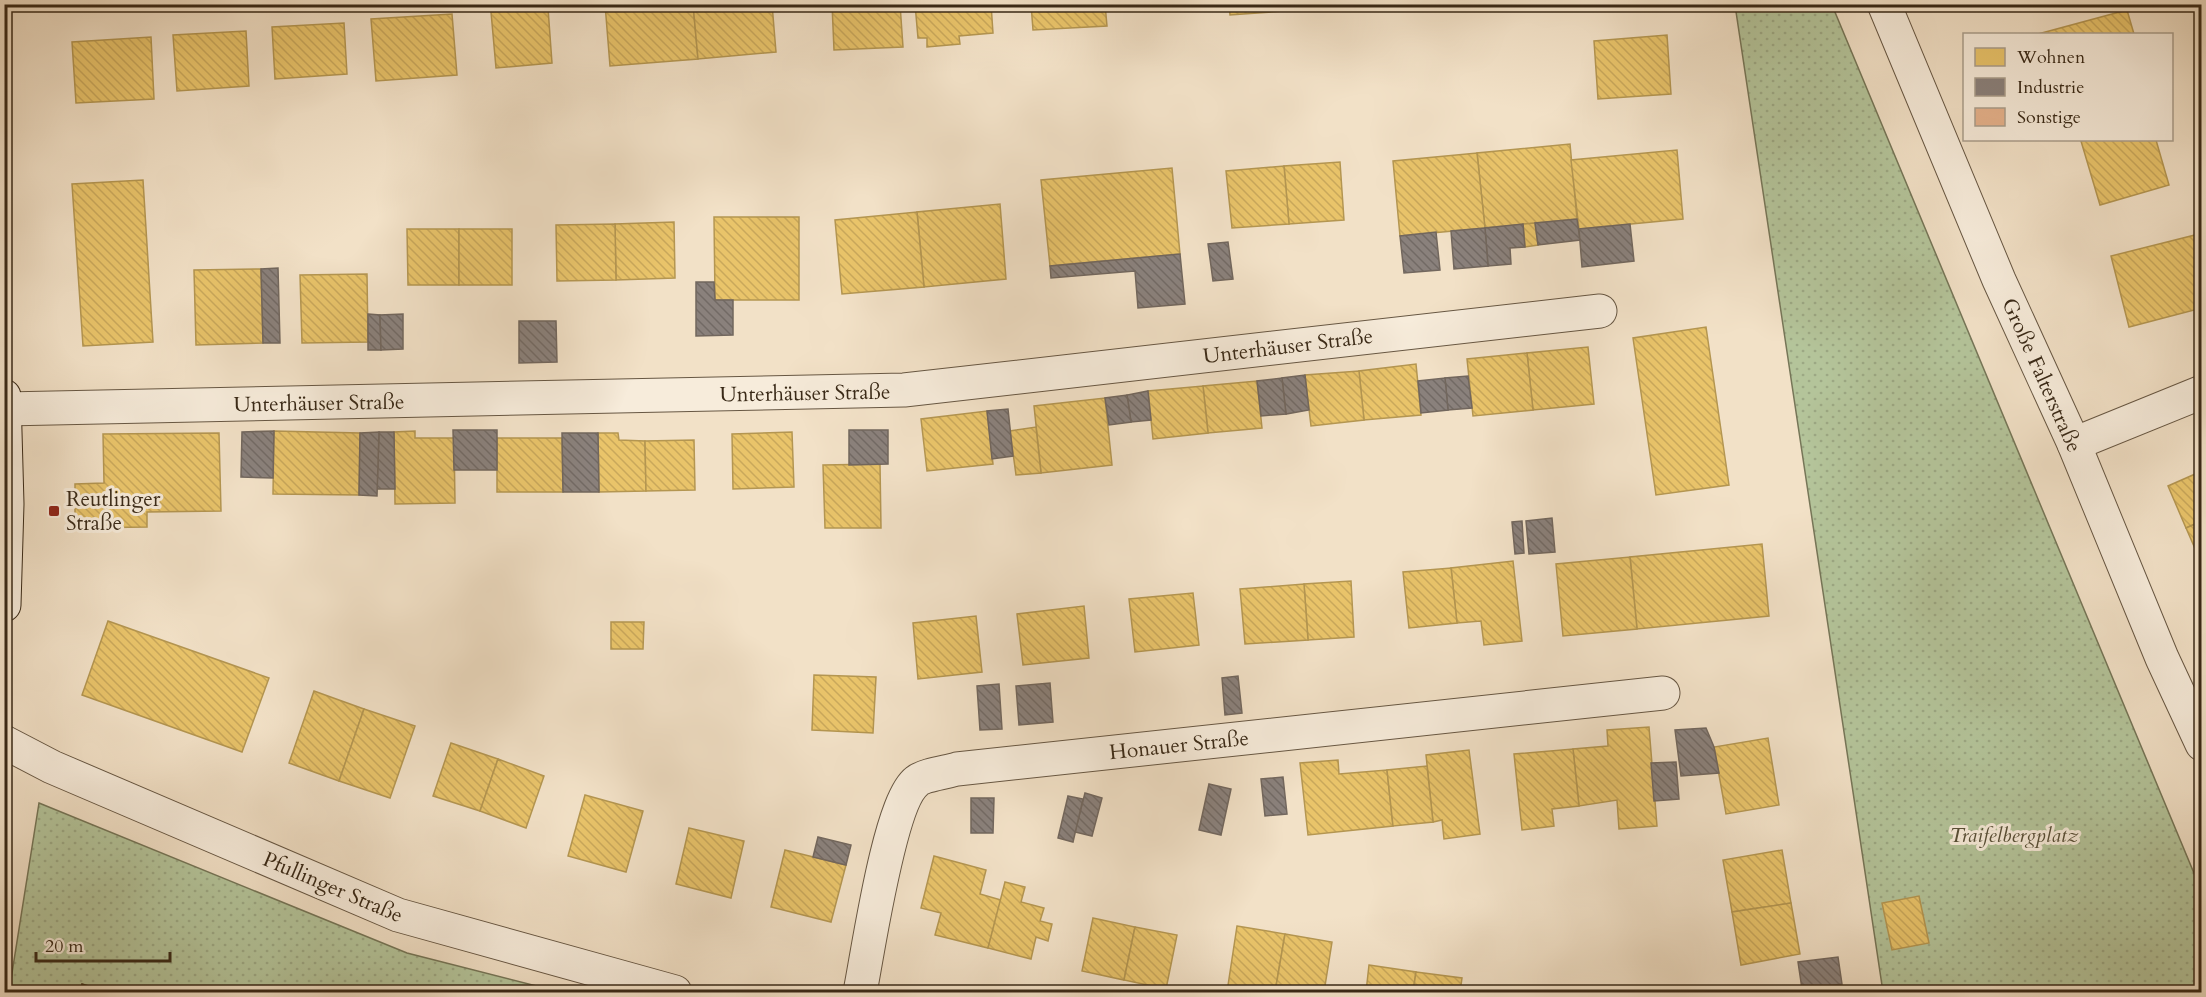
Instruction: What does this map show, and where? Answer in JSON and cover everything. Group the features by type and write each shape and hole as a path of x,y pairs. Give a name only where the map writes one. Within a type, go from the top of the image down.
{"street":[{"name":"Große Falterstraße","path":"1884,4 2000,280 2074,444 2162,658 2202,744"},
{"name":"Unterhäuser Straße","path":"5,409 904,390 1600,310"},
{"path":"2074,444 2202,392"},
{"path":"4,396 7,504 4,604"},
{"name":"Honauer Straße","path":"860,993 890,840 902,802 917,780 957,769 1663,693"},
{"name":"Pfullinger Straße","path":"4,742 52,767 398,915 675,993"}],"green space":[{"name":"Traifelbergplatz","path":"1735,5 1832,5 2201,890 2201,992 1883,992"},
{"path":"39,803 407,953 560,992 9,992"}],"building: Wohnen":[{"path":"605,4 693,4 698,59 610,66"},
{"path":"693,4 772,4 776,52 698,59"},
{"path":"832,4 900,4 903,47 834,50"},
{"path":"915,4 991,4 993,33 959,36 960,44 927,47 927,38 918,38"},
{"path":"1031,4 1105,4 1107,26 1033,30"},
{"path":"1229,4 1351,4 1351,6 1230,15"},
{"path":"548,8 552,63 496,68 491,12"},
{"path":"2127,10 2134,33 2042,33"},
{"path":"452,14 457,75 376,81 371,19"},
{"path":"344,23 347,74 275,79 272,27"},
{"path":"246,31 249,86 177,91 173,35"},
{"path":"1667,35 1671,94 1598,99 1594,41"},
{"path":"151,37 154,99 76,103 72,42"},
{"path":"2081,141 2156,141 2169,185 2100,205"},
{"path":"1570,144 1577,219 1485,228 1477,153"},
{"path":"1677,150 1683,219 1579,229 1571,160"},
{"path":"1477,153 1485,228 1400,236 1393,161"},
{"path":"1340,162 1344,220 1289,224 1284,166"},
{"path":"1284,166 1289,224 1232,228 1226,171"},
{"path":"1172,168 1180,254 1050,266 1041,180"},
{"path":"143,180 153,342 83,346 72,184"},
{"path":"1000,204 1006,279 924,287 917,212"},
{"path":"917,212 924,287 842,294 835,220"},
{"path":"714,217 799,217 799,300 715,300"},
{"path":"674,222 675,278 616,280 615,224"},
{"path":"1535,223 1538,245 1525,247 1523,224"},
{"path":"615,224 616,280 557,281 556,225"},
{"path":"407,229 459,229 459,285 408,285"},
{"path":"459,229 512,229 512,285 459,285"},
{"path":"2195,235 2202,262 2202,308 2129,327 2111,256"},
{"path":"261,269 263,343 196,345 194,270"},
{"path":"367,274 368,342 302,343 300,275"},
{"path":"1706,327 1729,485 1656,495 1633,338"},
{"path":"1588,347 1594,404 1533,410 1527,353"},
{"path":"1527,353 1533,410 1473,416 1467,359"},
{"path":"1416,364 1421,415 1364,420 1359,371"},
{"path":"1359,371 1364,420 1311,426 1305,375"},
{"path":"1257,381 1262,428 1208,433 1203,386"},
{"path":"1203,386 1208,433 1153,439 1148,391"},
{"path":"1105,398 1112,465 1041,473 1034,406"},
{"path":"987,411 993,464 927,471 921,419"},
{"path":"1036,427 1041,473 1016,475 1010,431"},
{"path":"274,431 360,433 359,495 273,494"},
{"path":"415,431 415,438 454,438 455,503 395,504 394,432"},
{"path":"792,432 794,487 733,489 732,434"},
{"path":"219,433 221,511 147,512 147,527 75,528 75,484 104,483 103,434"},
{"path":"598,433 618,433 619,440 645,441 646,491 599,492"},
{"path":"497,438 562,438 563,492 497,492"},
{"path":"694,440 695,490 646,491 645,441"},
{"path":"880,464 881,528 825,528 823,465"},
{"path":"2202,471 2202,521 2186,528 2168,486"},
{"path":"2202,521 2202,560 2200,560 2186,528"},
{"path":"1762,544 1769,616 1637,629 1630,557"},
{"path":"1630,557 1637,629 1563,636 1556,564"},
{"path":"1513,561 1522,641 1484,645 1481,621 1457,623 1451,568"},
{"path":"1451,568 1457,623 1409,628 1403,572"},
{"path":"1351,581 1354,637 1308,640 1304,584"},
{"path":"1304,584 1308,640 1245,644 1240,589"},
{"path":"1193,593 1199,645 1135,652 1129,599"},
{"path":"1084,606 1089,658 1023,665 1017,614"},
{"path":"976,616 982,672 918,679 913,623"},
{"path":"108,621 269,678 242,752 82,695"},
{"path":"611,622 644,622 643,649 611,649"},
{"path":"814,675 876,677 873,733 812,730"},
{"path":"314,691 364,709 339,781 289,763"},
{"path":"364,709 415,726 390,798 339,781"},
{"path":"1649,727 1657,826 1619,829 1617,800 1579,806 1573,749 1608,746 1607,730"},
{"path":"1768,738 1779,805 1726,814 1714,747"},
{"path":"451,743 498,759 480,811 433,796"},
{"path":"1573,749 1579,806 1552,809 1554,826 1522,830 1514,754"},
{"path":"1469,750 1480,834 1444,839 1442,820 1433,822 1426,755"},
{"path":"498,759 544,776 526,828 480,811"},
{"path":"1338,760 1339,774 1387,770 1393,826 1308,835 1300,763"},
{"path":"1427,766 1433,822 1393,826 1387,770"},
{"path":"585,795 643,811 626,872 568,856"},
{"path":"689,828 744,841 731,898 676,884"},
{"path":"785,850 846,865 831,922 771,907"},
{"path":"1782,850 1791,903 1732,912 1723,860"},
{"path":"934,856 986,870 980,894 1001,900 988,948 935,935 941,913 921,908"},
{"path":"1005,882 1025,887 1021,902 1044,908 1040,921 1052,924 1048,941 1036,937 1031,959 988,948"},
{"path":"1919,896 1929,943 1892,950 1882,903"},
{"path":"1791,903 1800,954 1741,965 1732,912"},
{"path":"1093,918 1135,927 1124,980 1082,971"},
{"path":"1237,926 1285,934 1275,992 1227,992"},
{"path":"1135,927 1177,935 1166,989 1124,980"},
{"path":"1285,934 1332,942 1324,992 1275,992"},
{"path":"1369,965 1416,972 1413,992 1366,992"},
{"path":"1416,972 1462,978 1460,992 1413,992"}],"building: Industrie":[{"path":"1577,219 1580,240 1538,245 1535,223"},
{"path":"1523,224 1525,247 1510,248 1511,264 1488,266 1485,228"},
{"path":"1630,224 1634,261 1582,267 1579,229"},
{"path":"1485,228 1488,266 1454,269 1451,231"},
{"path":"1436,232 1440,270 1404,273 1400,236"},
{"path":"1228,242 1233,279 1213,281 1208,244"},
{"path":"1180,254 1185,304 1138,308 1135,271 1051,278 1050,266"},
{"path":"278,268 280,343 263,343 261,269"},
{"path":"696,282 714,282 715,300 733,300 733,335 696,336"},
{"path":"368,314 380,315 381,350 368,350"},
{"path":"403,314 403,349 381,350 380,315"},
{"path":"519,321 556,321 557,362 519,363"},
{"path":"1305,375 1309,410 1286,414 1282,378"},
{"path":"1468,376 1472,408 1448,410 1445,378"},
{"path":"1282,378 1286,414 1261,416 1257,381"},
{"path":"1445,378 1448,410 1421,413 1418,381"},
{"path":"1148,391 1151,420 1131,422 1127,395"},
{"path":"1127,395 1131,422 1109,425 1105,398"},
{"path":"1008,409 1013,456 992,459 987,411"},
{"path":"453,430 497,430 497,470 454,470"},
{"path":"849,430 888,430 888,464 849,465"},
{"path":"274,431 273,478 241,477 242,432"},
{"path":"379,432 394,432 395,489 377,489"},
{"path":"379,432 377,496 359,495 360,433"},
{"path":"562,433 598,433 599,492 563,492"},
{"path":"1552,518 1555,552 1529,554 1526,521"},
{"path":"1522,521 1524,553 1515,554 1512,522"},
{"path":"1238,676 1242,713 1225,715 1222,678"},
{"path":"1050,683 1053,722 1019,725 1016,686"},
{"path":"999,684 1002,729 980,730 977,686"},
{"path":"1706,728 1714,747 1719,773 1681,776 1675,730"},
{"path":"1676,762 1679,799 1654,801 1651,763"},
{"path":"1283,777 1287,814 1265,816 1261,779"},
{"path":"1209,784 1231,789 1221,835 1199,830"},
{"path":"1085,793 1102,798 1092,836 1075,832"},
{"path":"1068,796 1083,799 1073,842 1058,838"},
{"path":"971,798 994,798 993,833 971,833"},
{"path":"818,837 851,845 846,865 813,857"},
{"path":"1838,957 1842,984 1802,989 1798,962"}],"building: Sonstige":[{"path":"82,984 109,992 80,992"}],"place":[{"name":"Reutlinger Straße","path":"54,511"}]}
